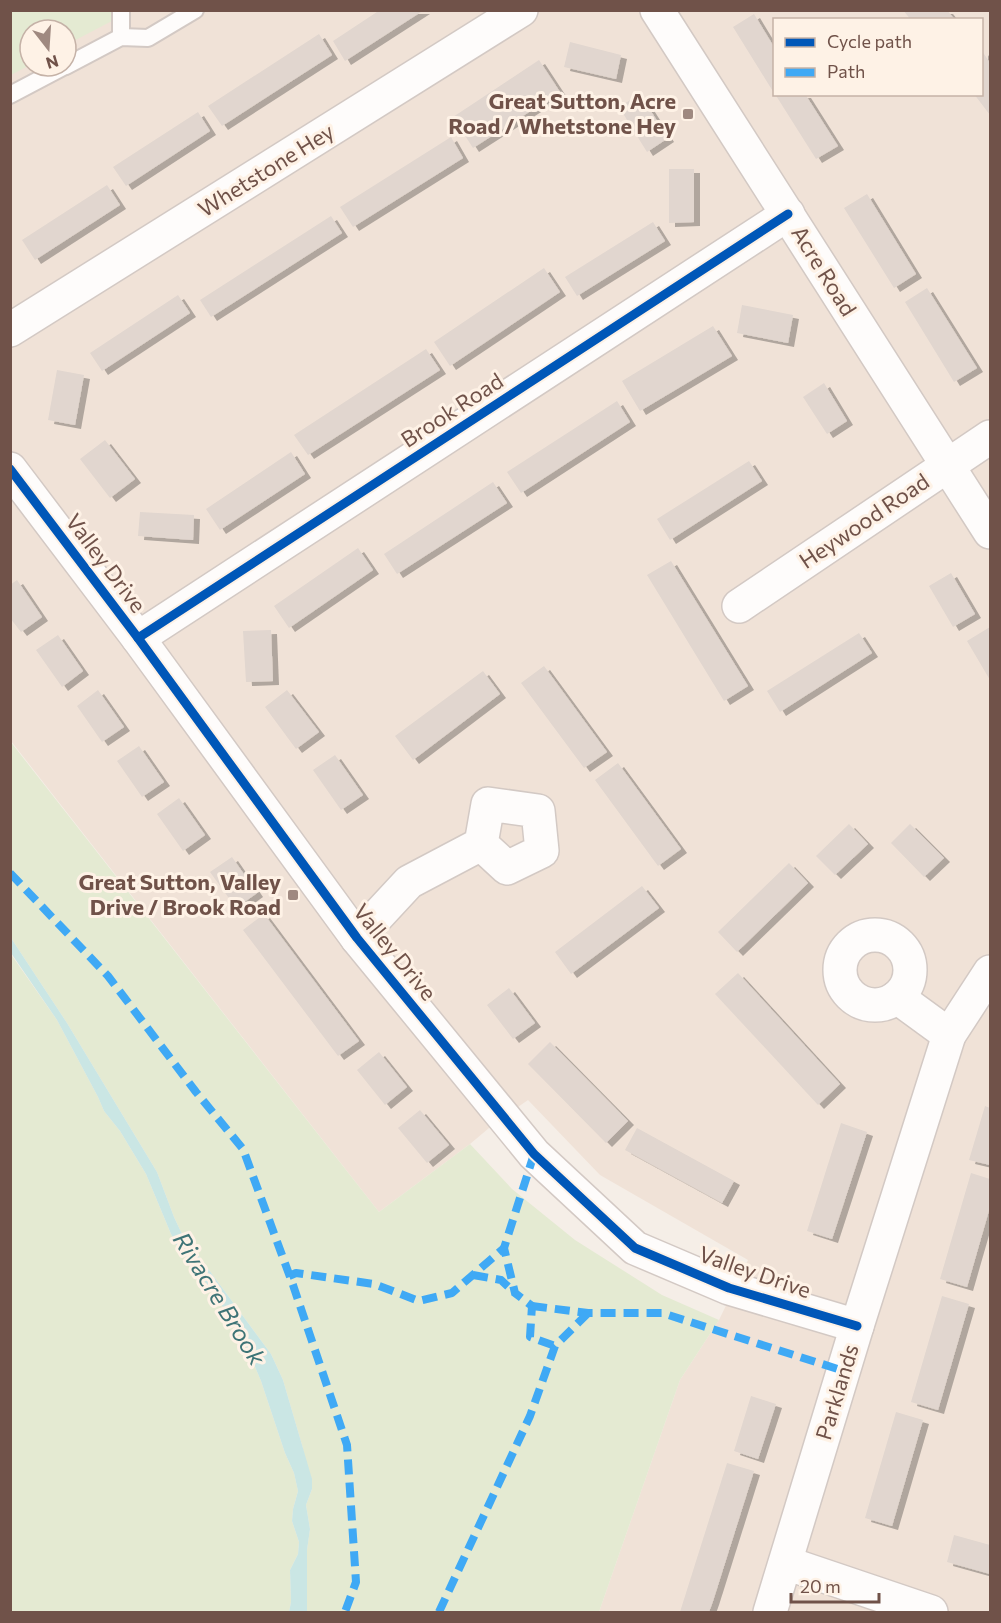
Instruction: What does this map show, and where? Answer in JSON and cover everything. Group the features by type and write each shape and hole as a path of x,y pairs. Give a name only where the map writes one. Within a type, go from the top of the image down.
{"street":[{"name":"Whetstone Hey","path":"10,330 521,10"},
{"name":"Acre Road","path":"657,10 990,532"},
{"name":"Brook Road","path":"138,638 788,214"},
{"name":"Heywood Road","path":"739,606 990,437"},
{"name":"Valley Drive","path":"10,469 138,638 357,938 534,1154 635,1248 729,1288 857,1326"},
{"name":"Valley Drive","path":"357,938 409,882 481,844"},
{"name":"Parklands","path":"770,1612 949,1035 990,972"},
{"path":"897,997 949,1035"},
{"path":"786,1563 931,1612"}],"lane":[{"path":"121,10 121,37"},
{"path":"78,60 121,37 148,38 195,10"},
{"path":"10,94 42,78"}],"shaded area":[{"path":"11,11 990,11 990,1612 599,1612 680,1380 719,1320 748,1260 600,1175 528,1100 379,1212 11,741"}],"green space":[{"path":"11,11 131,11 78,39 78,18 18,18 18,71 11,75"},
{"path":"10,741 379,1212 470,1144 512,1189 575,1240 662,1295 719,1320 680,1380 599,1612 307,1612 307,1550 310,1529 306,1505 312,1489 283,1380 271,1354 181,1232 157,1172 67,1023 11,938"},
{"path":"10,953 57,1020 104,1111 120,1131 146,1174 179,1251 202,1277 225,1310 244,1341 261,1381 294,1473 298,1491 292,1521 299,1542 298,1554 290,1570 289,1612 11,1612"}],"water":[{"name":"Rivacre Brook","path":"11,938 67,1023 157,1172 181,1232 271,1354 283,1380 312,1479 312,1489 306,1505 310,1529 307,1550 307,1612 289,1612 290,1570 298,1554 299,1542 292,1521 298,1491 294,1473 244,1341 202,1277 179,1251 146,1174 120,1131 104,1111 57,1020 11,953"}],"building":[{"path":"380,10 424,10 345,61 333,41"},
{"path":"903,10 947,10 953,18 909,18"},
{"path":"754,14 773,45 773,91 733,27"},
{"path":"319,34 332,55 222,126 208,106"},
{"path":"570,42 621,55 616,79 564,67"},
{"path":"983,52 990,63 990,115 976,96 983,96"},
{"path":"539,60 560,92 473,148 453,117"},
{"path":"640,94 668,138 647,152 619,107"},
{"path":"776,96 806,96 838,146 816,159"},
{"path":"198,112 210,131 126,186 113,167"},
{"path":"451,137 463,158 353,227 340,207"},
{"path":"669,169 694,169 694,222 669,223"},
{"path":"107,185 120,205 35,260 22,240"},
{"path":"867,194 916,274 894,288 844,208"},
{"path":"331,216 342,233 211,317 200,300"},
{"path":"653,222 665,241 577,296 565,277"},
{"path":"544,268 560,292 450,366 434,342"},
{"path":"927,288 977,368 954,382 905,302"},
{"path":"178,295 190,313 102,371 90,353"},
{"path":"742,305 793,315 788,343 737,333"},
{"path":"713,326 732,356 640,411 622,381"},
{"path":"426,349 440,370 308,455 294,435"},
{"path":"57,370 84,375 75,425 48,420"},
{"path":"824,383 847,421 827,434 803,397"},
{"path":"617,401 630,422 521,493 507,472"},
{"path":"105,440 135,479 110,498 80,459"},
{"path":"291,452 305,474 220,530 206,509"},
{"path":"749,461 762,481 670,540 657,519"},
{"path":"493,482 507,503 397,574 384,554"},
{"path":"140,512 194,515 193,540 138,536"},
{"path":"358,548 373,570 289,628 274,606"},
{"path":"671,561 748,686 724,701 647,575"},
{"path":"951,573 975,614 953,627 929,586"},
{"path":"17,580 42,617 21,632 10,618 10,585"},
{"path":"990,627 990,680 967,641"},
{"path":"271,630 273,681 246,682 243,631"},
{"path":"859,633 872,653 780,712 767,691"},
{"path":"58,635 83,671 62,687 36,650"},
{"path":"544,666 607,752 584,768 521,683"},
{"path":"483,671 500,694 413,760 395,736"},
{"path":"98,690 124,727 102,742 77,706"},
{"path":"287,690 319,732 296,749 265,707"},
{"path":"139,746 164,782 142,797 117,761"},
{"path":"335,755 363,795 341,810 313,770"},
{"path":"618,763 681,849 658,866 595,780"},
{"path":"179,798 205,835 183,851 157,814"},
{"path":"849,824 868,844 835,875 816,856"},
{"path":"910,824 944,858 924,877 891,843"},
{"path":"232,857 257,893 236,908 210,872"},
{"path":"789,863 808,883 737,952 718,932"},
{"path":"642,886 659,908 571,974 555,952"},
{"path":"264,914 359,1041 338,1056 243,930"},
{"path":"738,973 840,1084 818,1105 715,994"},
{"path":"509,988 535,1023 513,1039 487,1005"},
{"path":"550,1042 628,1121 606,1143 528,1064"},
{"path":"379,1052 407,1087 385,1105 357,1070"},
{"path":"985,1106 990,1108 990,1165 969,1160"},
{"path":"420,1110 449,1145 427,1163 398,1128"},
{"path":"841,1123 867,1132 832,1239 807,1231"},
{"path":"637,1128 734,1181 722,1203 625,1150"},
{"path":"971,1173 990,1179 990,1207 967,1287 940,1279"},
{"path":"942,1296 969,1304 938,1410 911,1402"},
{"path":"751,1396 776,1404 758,1459 734,1451"},
{"path":"896,1412 923,1420 892,1526 865,1518"},
{"path":"727,1463 754,1471 713,1601 709,1612 680,1612"},
{"path":"954,1535 990,1545 990,1574 947,1562"}],"marked path":[{"path":"10,873 108,976 196,1092 243,1149 293,1285 347,1445 356,1582 345,1612"},
{"path":"534,1154 504,1248 515,1293 532,1306 530,1337 555,1346"},
{"path":"289,1276 296,1273 374,1284 419,1301 452,1293 504,1248"},
{"path":"473,1275 501,1280 515,1293"},
{"path":"532,1306 588,1313 662,1313 844,1371"},
{"path":"439,1612 530,1416 555,1346 588,1313"}],"cycle path":[{"path":"138,638 788,214"},
{"path":"10,469 138,638 357,938 534,1154 635,1248 729,1288 857,1326"}],"place":[{"name":"Great Sutton, Acre Road / Whetstone Hey","path":"688,114"},
{"name":"Great Sutton, Valley Drive / Brook Road","path":"293,895"}]}
